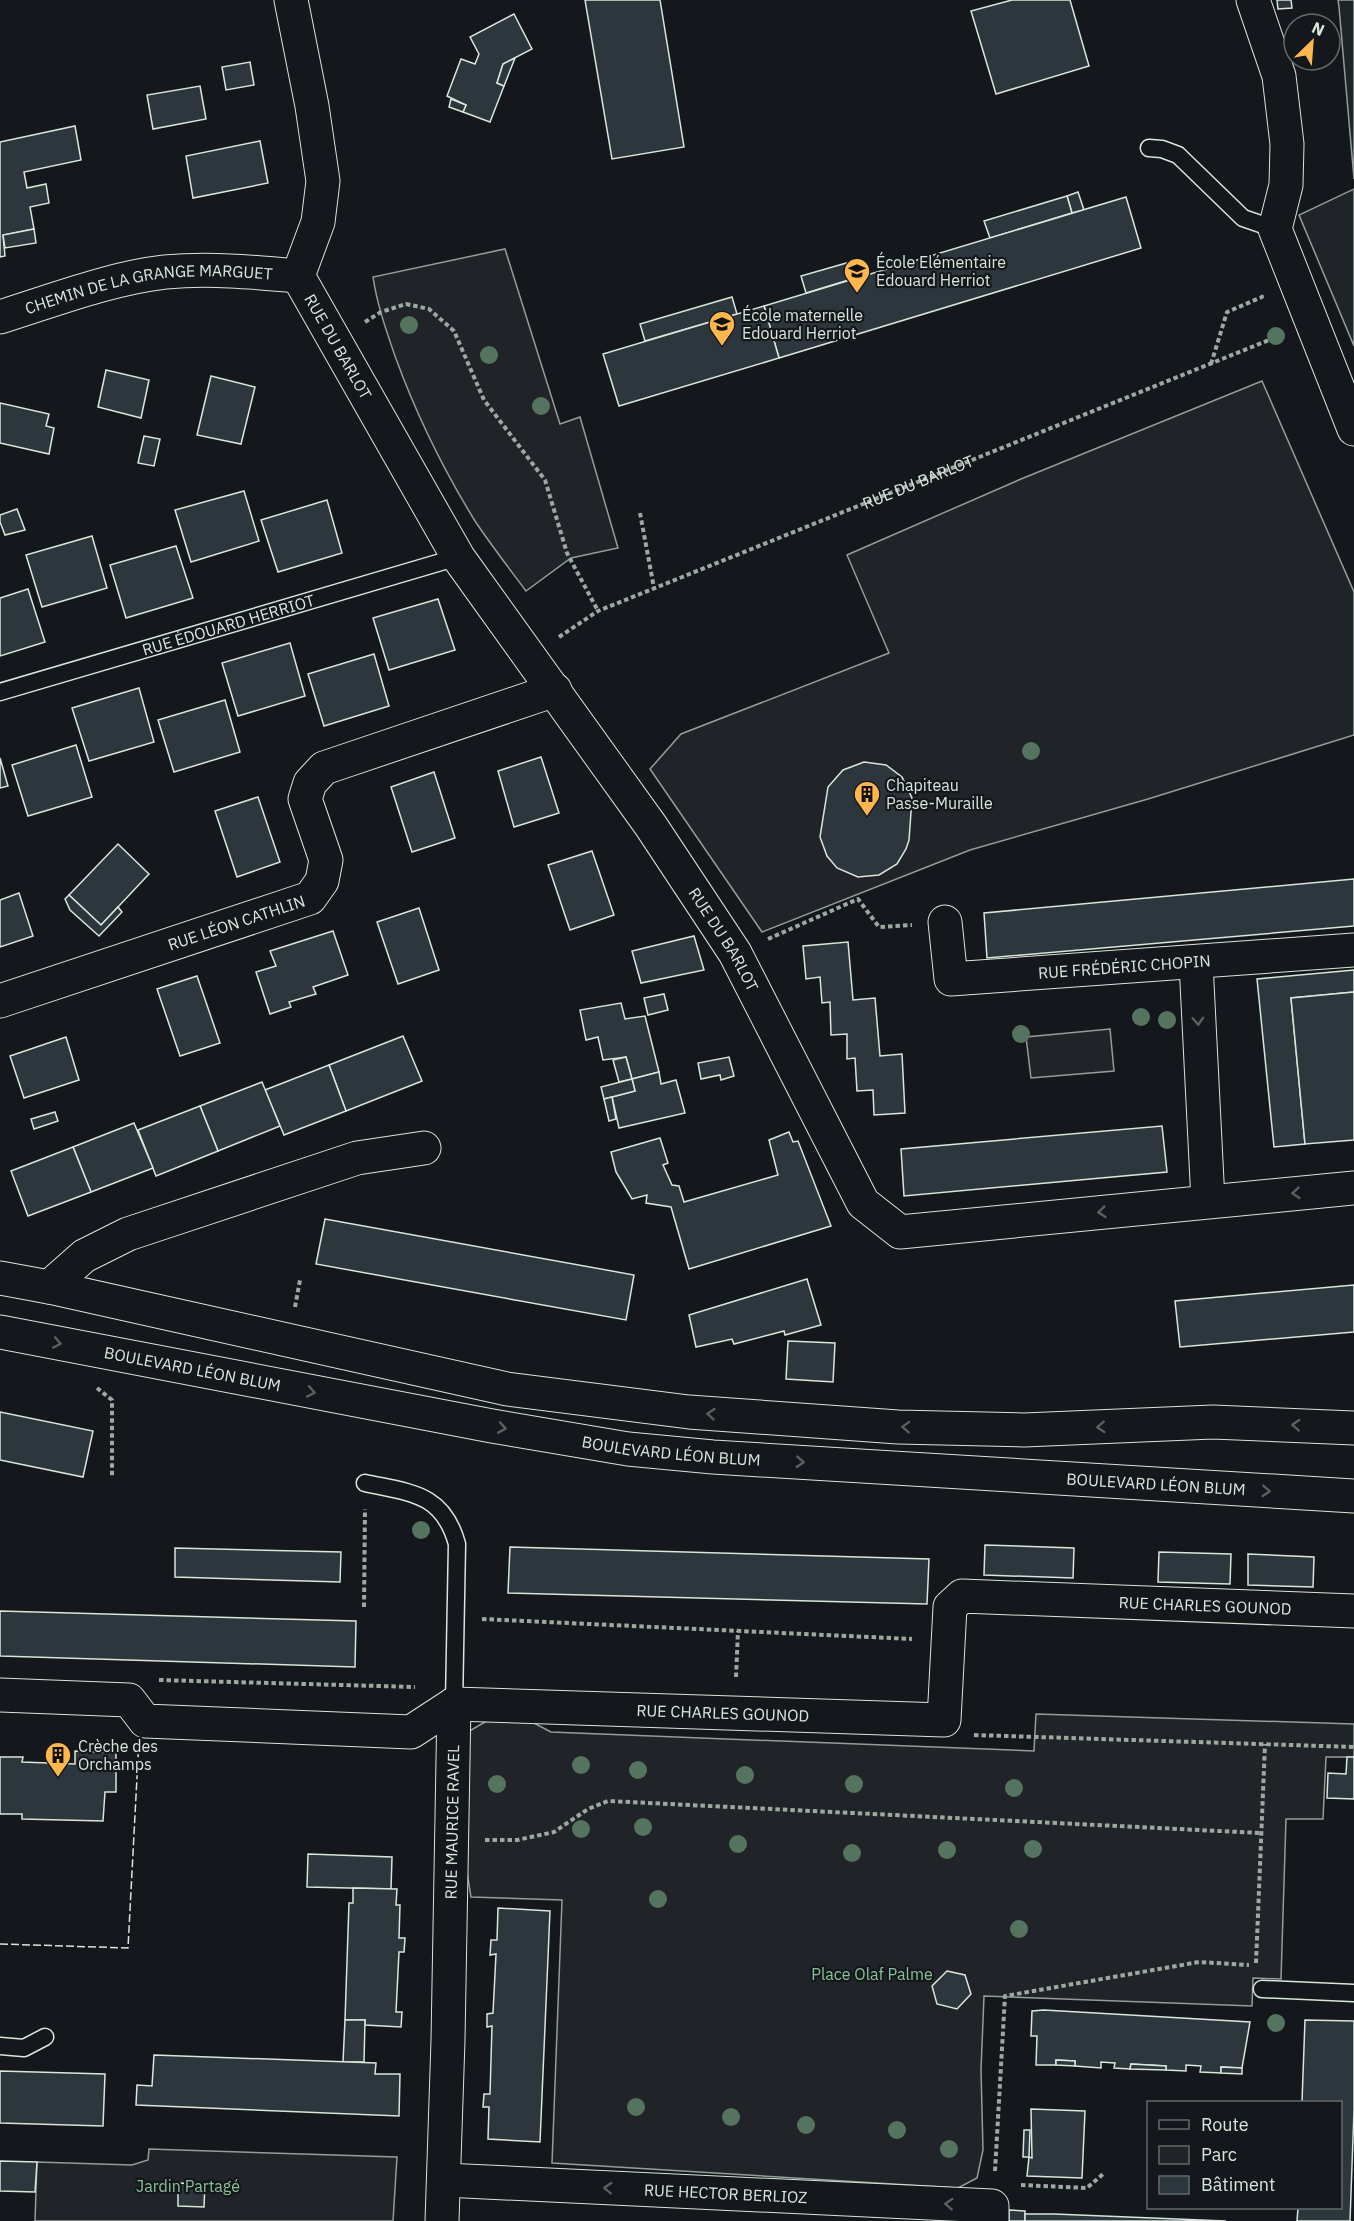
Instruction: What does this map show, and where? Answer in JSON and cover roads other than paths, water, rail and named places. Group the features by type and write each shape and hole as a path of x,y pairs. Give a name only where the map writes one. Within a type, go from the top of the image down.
{"street":[{"name":"RUE DU BARLOT","path":"291,0 312,106 322,181 318,222 298,276 334,343 458,557 531,655 651,826 735,953 863,1203 900,1232 1208,1201"},
{"path":"1253,0 1279,76 1287,144 1286,185 1275,229 1354,429"},
{"name":"CHEMIN DE LA GRANGE MARGUET","path":"0,317 92,288 162,273 217,269 298,276"},
{"name":"RUE LÉON CATHLIN","path":"0,1001 310,898 322,881 326,860 305,799 310,783 324,768 555,690"},
{"name":"RUE FRÉDÉRIC CHOPIN","path":"945,922 951,979 1354,950"},
{"path":"1196,963 1208,1201 1354,1188"},
{"path":"49,1287 84,1256 128,1233 357,1158 424,1148"},
{"path":"0,1278 507,1389 689,1412 898,1427 1024,1430 1213,1422 1354,1428"},
{"name":"BOULEVARD LÉON BLUM","path":"0,1332 492,1426 628,1449 713,1457 1354,1496"},
{"name":"RUE CHARLES GOUNOD","path":"454,1704 944,1720 950,1607 963,1596 1354,1611"},
{"path":"0,1695 129,1700 145,1721 411,1732 454,1704"},
{"name":"RUE MAURICE RAVEL","path":"442,2221 454,1704"},
{"name":"RUE HECTOR BERLIOZ","path":"444,2180 992,2213"}],"lane":[{"path":"1149,148 1162,149 1178,155 1244,218 1275,229"},
{"name":"RUE ÉDOUARD HERRIOT","path":"0,692 458,557"},
{"name":"RUE MAURICE RAVEL","path":"365,1483 418,1494 442,1511 452,1526 456,1544 454,1704"},
{"path":"1262,1989 1354,1993"},
{"path":"0,2046 24,2048 45,2037"}],"place":[{"name":"École Elémentaire Edouard Herriot","path":"857,294"},
{"name":"École maternelle Edouard Herriot","path":"722,347"},
{"name":"Chapiteau Passe-Muraille","path":"867,817"},
{"name":"Crèche des Orchamps","path":"58,1778"}],"park label":[{"name":"Place Olaf Palme","path":"872,1974"},
{"name":"Jardin Partagé","path":"188,2186"}]}
